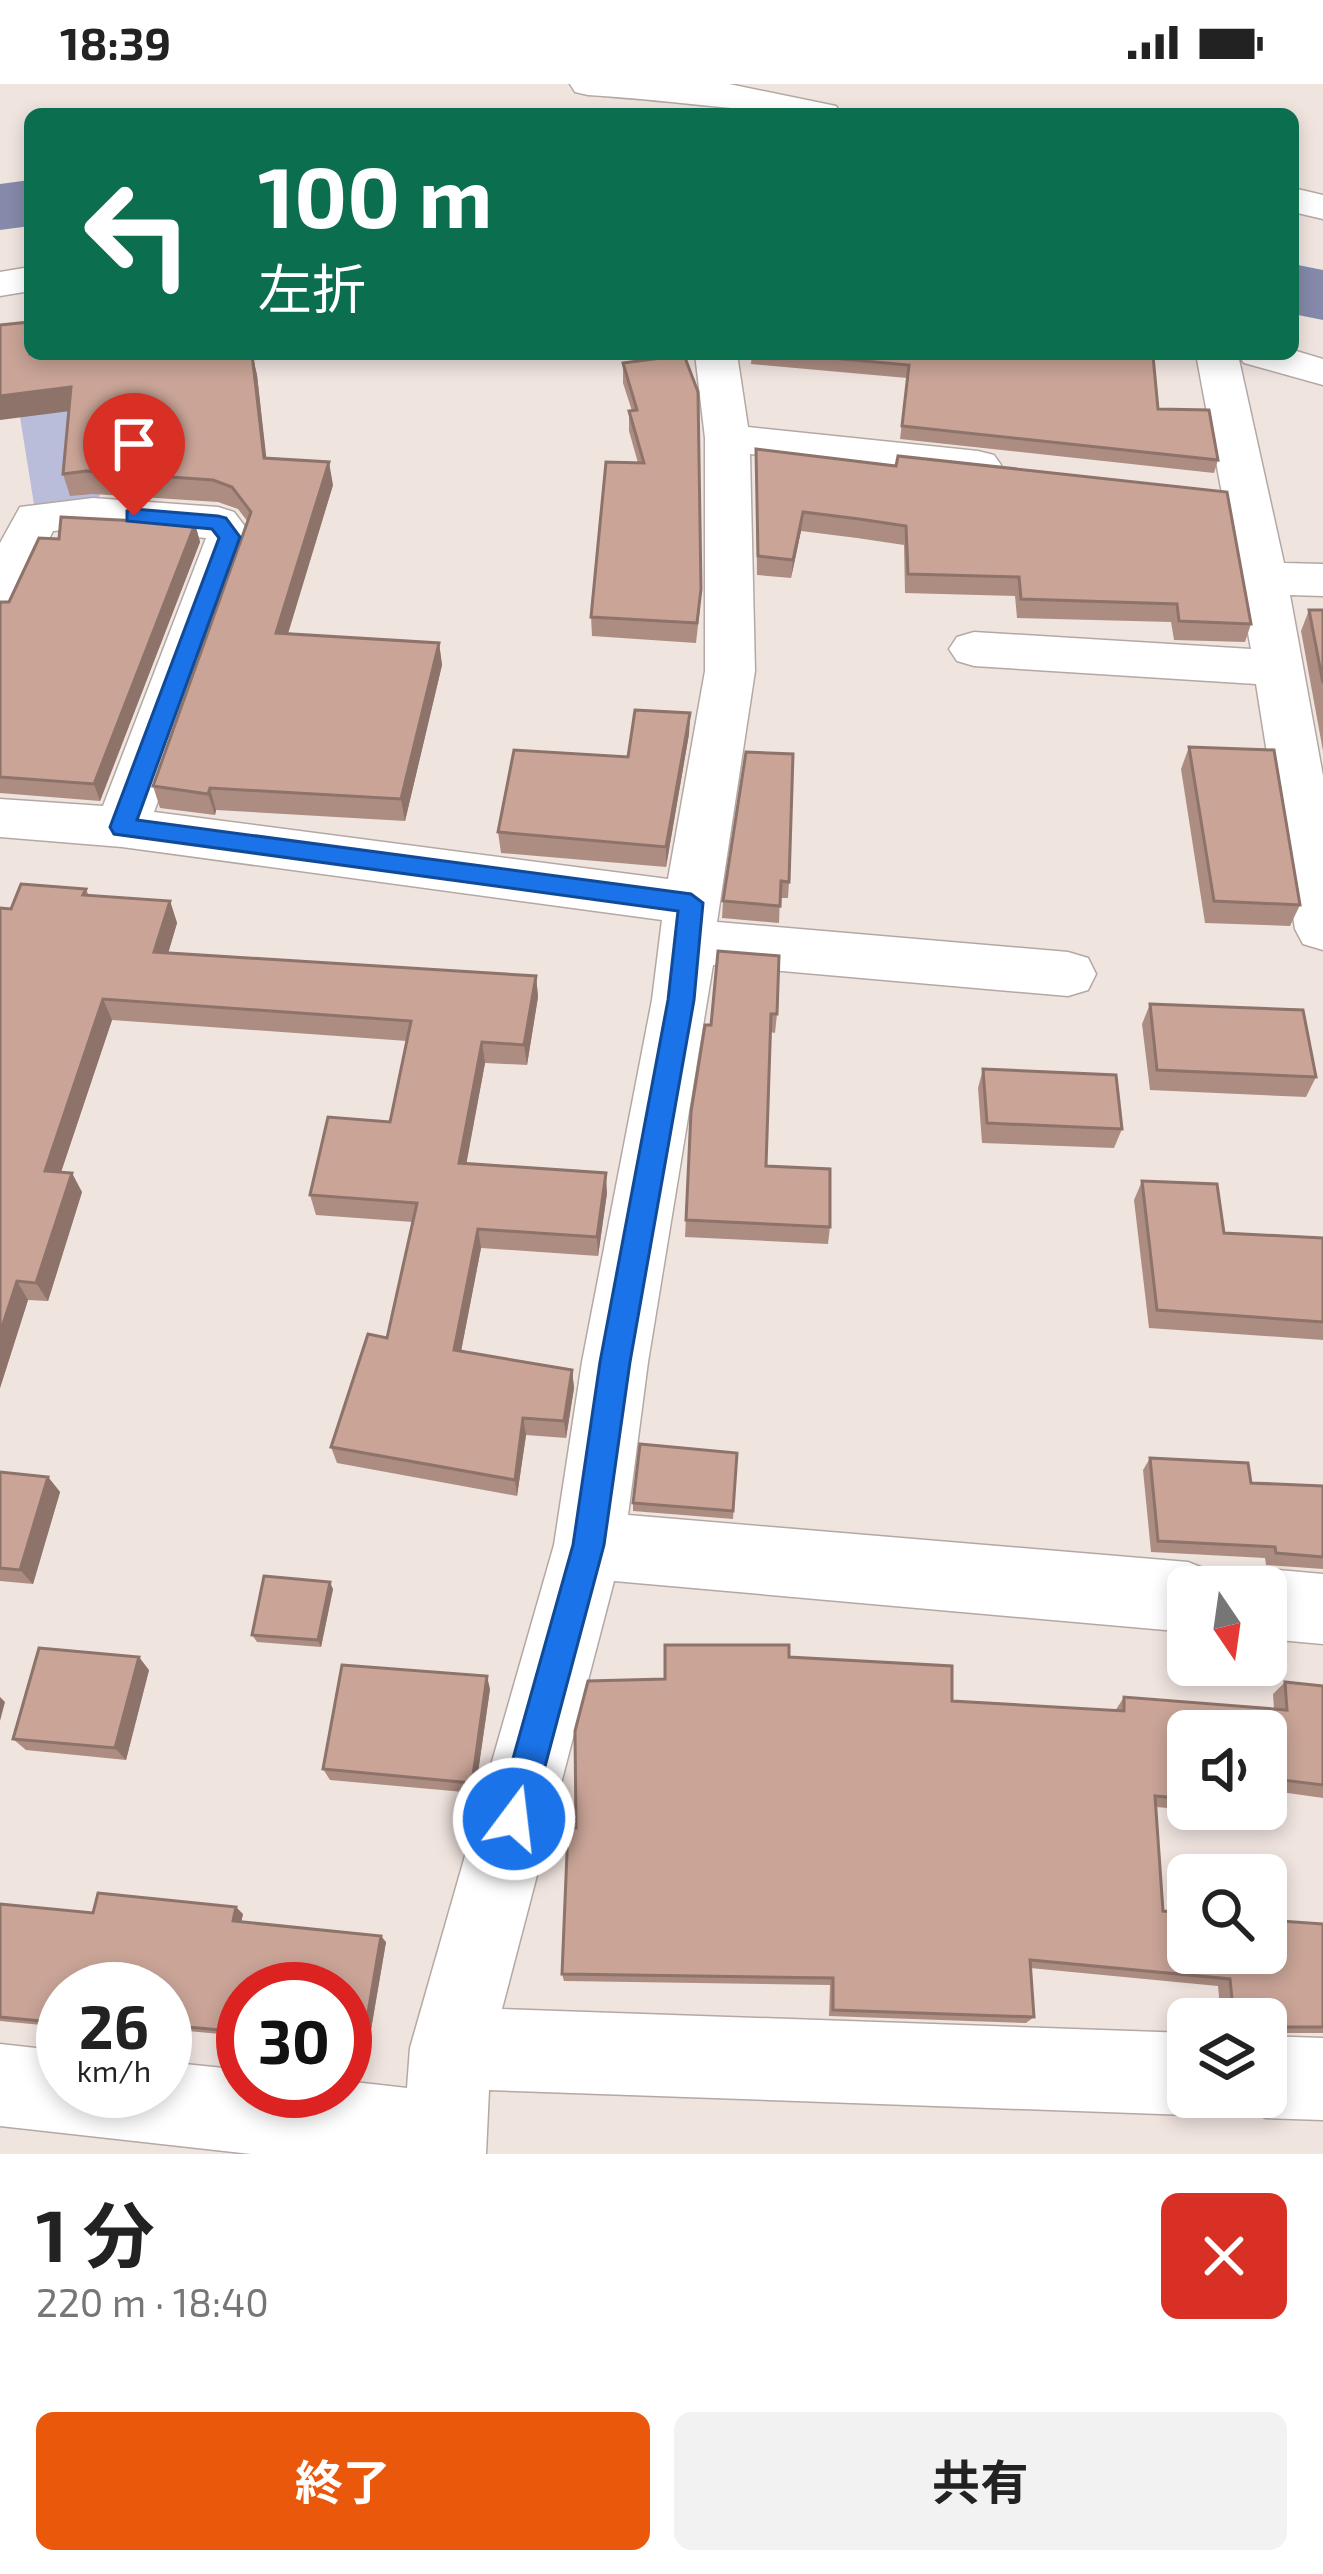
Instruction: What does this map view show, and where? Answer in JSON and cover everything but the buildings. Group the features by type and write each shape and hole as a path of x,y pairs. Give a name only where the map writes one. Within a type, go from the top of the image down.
{"street":[{"path":"592,94 714,92 793,108"},
{"path":"0,2086 445,2144 451,2048 589,1545 730,671 728,438 717,360"},
{"path":"1217,360 1222,492 1262,578 1279,668 1311,790 1323,928"},
{"path":"1280,360 1323,372"},
{"path":"728,438 1010,469"},
{"path":"0,592 36,517 92,513 218,522 230,537 122,827"},
{"path":"1262,578 1323,580"},
{"path":"974,649 1279,668"},
{"path":"0,818 122,827 689,922 1069,974"},
{"path":"589,1545 1167,1596"},
{"path":"1287,1606 1323,1609"},
{"path":"451,2048 1167,2073"},
{"path":"1287,2078 1323,2079"}],"shaded area":[{"path":"144,376 93,513 36,517 20,417"}],"waterway":[{"path":"0,207 24,204"},
{"path":"1299,290 1323,295"}],"route":[{"path":"134,516 218,522 230,537 122,827 691,903 681,1000 615,1362 589,1545 514,1819"}]}
